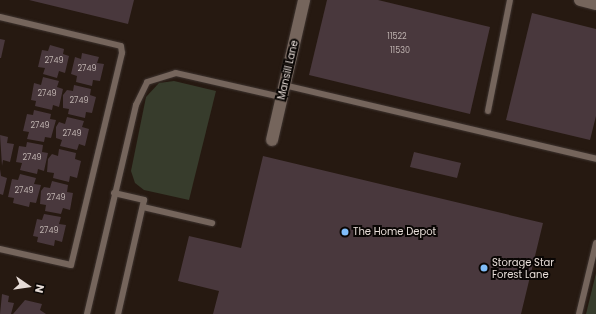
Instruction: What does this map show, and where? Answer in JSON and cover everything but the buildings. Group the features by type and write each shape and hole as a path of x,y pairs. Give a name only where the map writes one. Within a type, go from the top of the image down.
{"street":[{"name":"Mansill Lane","path":"272,140 304,0"},
{"path":"580,0 596,4"}],"lane":[{"path":"488,111 510,0"},
{"path":"0,17 121,46 122,53 71,265 0,249"},
{"path":"87,314 114,193 140,91 154,77 176,74 281,97"},
{"path":"284,85 596,159"},
{"path":"114,193 144,200 118,314"},
{"path":"143,207 212,223"},
{"path":"579,314 596,243"}],"green space":[{"path":"174,81 216,91 189,200 144,190 135,183 131,171 146,97 159,83"},
{"path":"596,273 596,314 586,314"}],"place":[{"name":"The Home Depot","path":"345,232"},
{"name":"Storage Star Forest Lane","path":"484,268"}]}
